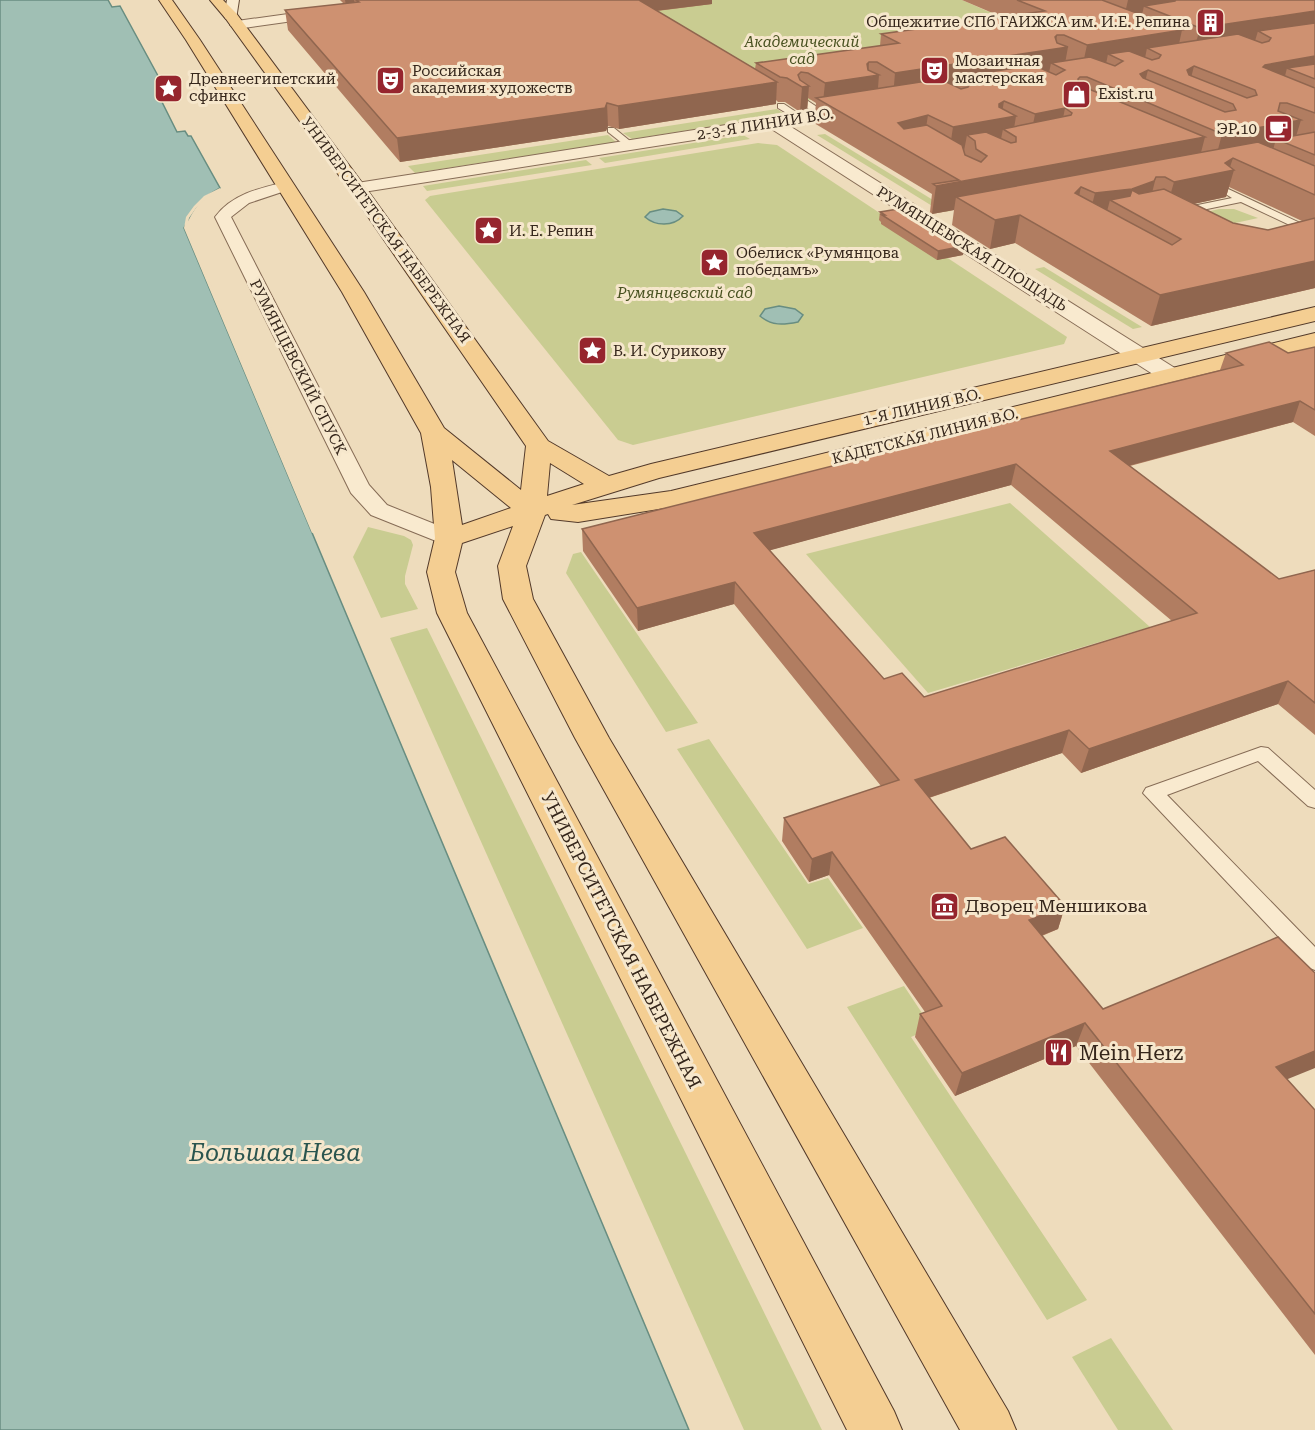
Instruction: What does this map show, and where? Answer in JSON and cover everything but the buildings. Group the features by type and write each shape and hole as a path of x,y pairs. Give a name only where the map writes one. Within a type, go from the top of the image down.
{"main road":[{"name":"УНИВЕРСИТЕТСКАЯ НАБЕРЕЖНАЯ","path":"216,0 234,20 357,188 539,446 605,485"},
{"name":"УНИВЕРСИТЕТСКАЯ НАБЕРЕЖНАЯ","path":"169,2 353,292 434,433 444,487 449,538 441,572 452,613 875,1430"},
{"name":"1-Я ЛИНИЯ В.О.","path":"449,538 532,512 605,485 1315,314"},
{"name":"КАДЕТСКАЯ ЛИНИЯ В.О.","path":"532,512 578,513 671,499 1315,340"},
{"name":"УНИВЕРСИТЕТСКАЯ НАБЕРЕЖНАЯ","path":"434,433 532,512"},
{"path":"539,446 532,512 512,566 518,599 592,738 989,1430"}],"street":[{"path":"233,0 234,20 348,10"},
{"name":"2-3-Я ЛИНИИ В.О.","path":"357,188 630,145 777,115 801,118 872,107"},
{"name":"РУМЯНЦЕВСКАЯ ПЛОЩАДЬ","path":"777,115 928,222 1170,375"},
{"name":"РУМЯНЦЕВСКИЙ СПУСК","path":"286,186 245,198 230,207 223,217 359,488 380,510 449,538"},
{"path":"928,222 951,218"}],"lane":[{"path":"802,101 825,114"},
{"path":"611,130 630,145"},
{"path":"1224,190 1315,234"},
{"path":"1182,224 1164,215 1242,199"},
{"path":"1315,801 1261,753 1153,793 1315,960"}],"green space":[{"name":"Академический сад","path":"623,0 962,0 987,11 1044,20 949,47 876,89 792,103"},
{"path":"777,109 786,115 632,139 623,133"},
{"path":"825,134 951,211 942,212 817,135"},
{"path":"608,135 616,142 415,173 408,166"},
{"path":"743,135 750,139 605,163 599,158"},
{"name":"Румянцевский сад","path":"758,143 777,145 1067,337 1064,344 633,445 618,440 425,200 430,196"},
{"path":"586,160 592,165 427,191 423,186"},
{"path":"1219,209 1234,209 1258,218 1208,229 1194,215"},
{"path":"1044,267 1142,327 1133,329 1035,269"},
{"path":"1010,503 1150,627 928,693 806,554"},
{"path":"368,527 404,536 411,540 413,545 405,584 418,609 381,618 353,557"},
{"path":"581,552 698,723 666,732 566,573 573,554"},
{"path":"427,628 822,1430 744,1430 390,638"},
{"path":"709,739 808,884 828,878 863,928 807,949 677,749"},
{"path":"904,986 932,1028 911,1037 1087,1300 1047,1320 847,1007"},
{"path":"1111,1338 1173,1430 1118,1430 1072,1357"}],"water":[{"name":"Большая Нева","path":"0,0 108,0 112,7 120,6 163,85 160,86 162,89 156,90 177,132 185,131 188,136 191,136 220,188 198,204 184,228 689,1430 0,1430"},
{"path":"663,209 676,211 683,216 669,224 659,224 645,217 650,212"},
{"path":"779,306 795,309 803,315 798,322 783,324 769,322 760,316 765,309"}],"pier":[{"path":"220,188 222,190 196,208 189,218 187,228 315,532 312,533 184,228 186,217 194,206 204,196"}],"place":[{"name":"Общежитие СПб ГАИЖСА им. И.Е. Репина","path":"1211,22"},
{"name":"Мозаичная мастерская","path":"934,70"},
{"name":"Российская академия художеств","path":"391,80"},
{"name":"Древнеегипетский сфинкс","path":"168,88"},
{"name":"Exist.ru","path":"1077,94"},
{"name":"ЭР.10","path":"1278,129"},
{"name":"И. Е. Репин","path":"488,231"},
{"name":"Обелиск «Румянцова победамъ»","path":"715,262"},
{"name":"В. И. Сурикову","path":"592,351"},
{"name":"Дворец Меншикова","path":"944,906"},
{"name":"Mein Herz","path":"1058,1053"}]}
